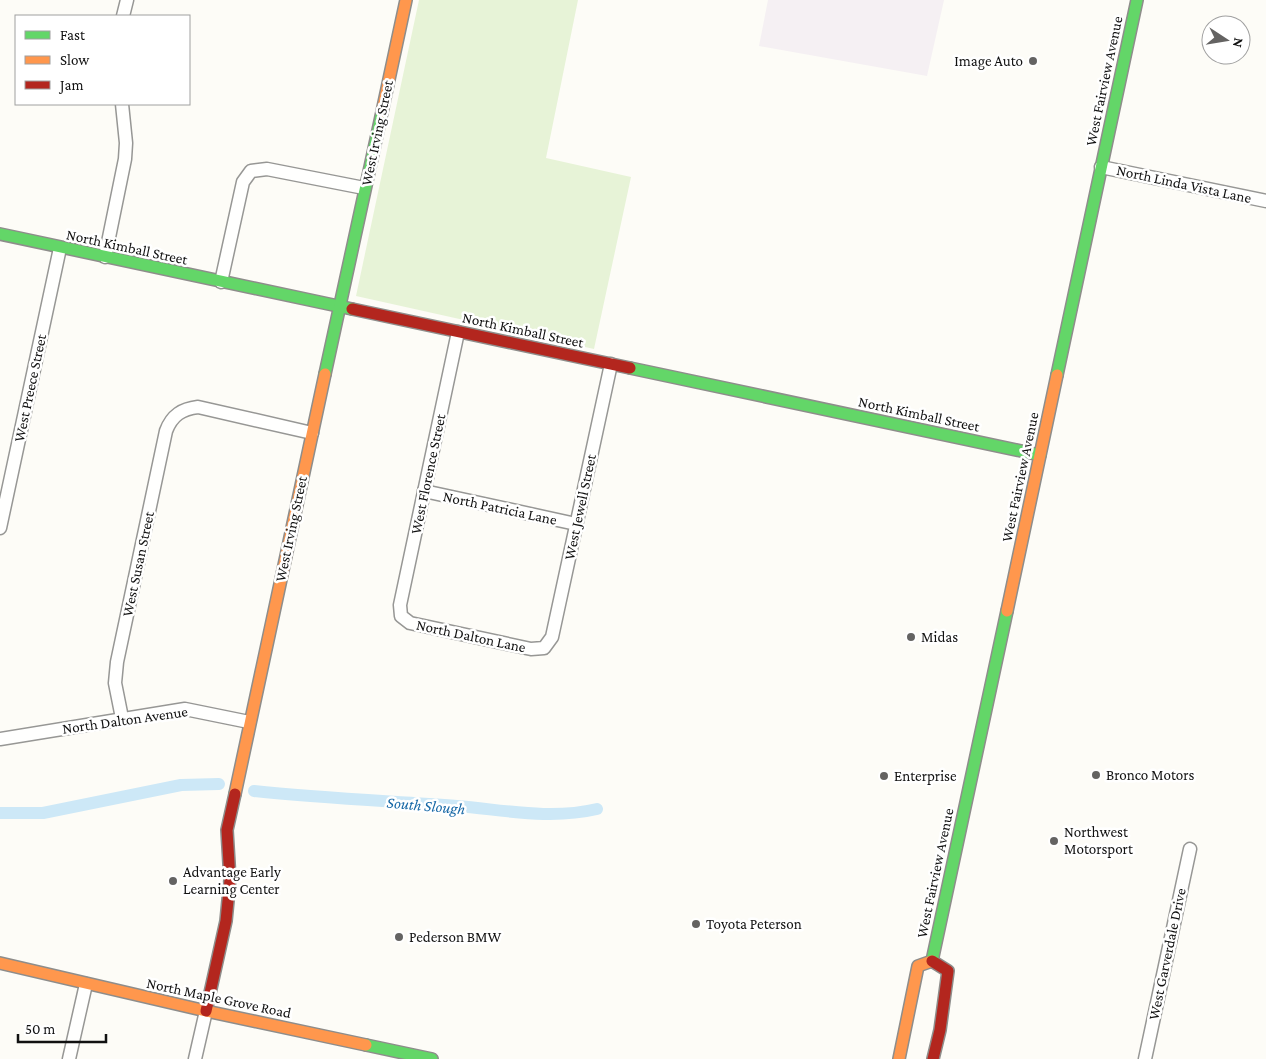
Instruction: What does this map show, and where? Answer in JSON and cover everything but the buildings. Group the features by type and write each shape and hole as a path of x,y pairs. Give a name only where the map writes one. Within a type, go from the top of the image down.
{"street":[{"path":"124,15 127,0"},
{"name":"West Irving Street","path":"195,1059 226,921 230,880 227,830 406,0"},
{"name":"West Fairview Avenue","path":"932,961 1137,0"},
{"path":"105,257 125,160 126,143 122,105"},
{"name":"North Linda Vista Lane","path":"1101,167 1266,201"},
{"path":"221,282 242,182 251,171 267,169 364,188"},
{"name":"North Kimball Street","path":"0,234 1040,455"},
{"name":"West Preece Street","path":"0,528 60,248"},
{"name":"West Florence Street","path":"401,616 400,605 458,332"},
{"name":"West Jewell Street","path":"544,648 552,637 611,364"},
{"name":"West Susan Street","path":"122,718 115,682 117,662 166,431 170,422 178,413 198,407 312,433"},
{"name":"North Patricia Lane","path":"424,491 576,524"},
{"name":"North Dalton Lane","path":"401,616 410,623 531,649 544,648"},
{"name":"North Dalton Avenue","path":"0,739 185,709 249,722"},
{"name":"West Garverdale Drive","path":"1145,1059 1190,850"},
{"name":"West Fairview Avenue","path":"899,1059 918,966 932,961"},
{"name":"West Fairview Avenue","path":"932,961 948,971 940,1030 932,1059"},
{"name":"North Maple Grove Road","path":"0,963 206,1011 432,1059"},
{"path":"69,1059 86,984"}],"shaded area":[{"path":"768,0 944,0 927,76 759,46"}],"green space":[{"path":"419,0 578,0 546,158 631,177 594,349 356,296"}],"waterway":[{"name":"South Slough","path":"0,813 43,813 181,785 219,784"},
{"name":"South Slough","path":"254,791 545,814 562,814 597,809"}],"traffic: fast":[{"path":"1057,375 1137,0"},
{"path":"325,374 382,112"},
{"path":"0,234 352,309"},
{"path":"630,368 1040,455"},
{"path":"932,961 1007,611"},
{"path":"366,1045 432,1059"}],"traffic: slow":[{"path":"382,112 406,0"},
{"path":"235,794 325,374"},
{"path":"1007,611 1057,375"},
{"path":"899,1059 918,966 932,961"},
{"path":"0,963 206,1011 366,1045"}],"traffic: jam":[{"path":"352,309 630,368"},
{"path":"206,1011 226,921 230,880 227,830 235,794"},
{"path":"932,961 948,971 940,1030 933,1059"}],"place":[{"name":"Image Auto","path":"1033,61"},
{"name":"Midas","path":"911,637"},
{"name":"Bronco Motors","path":"1096,775"},
{"name":"Enterprise","path":"884,776"},
{"name":"Northwest Motorsport","path":"1054,841"},
{"name":"Advantage Early Learning Center","path":"173,881"},
{"name":"Toyota Peterson","path":"696,924"},
{"name":"Pederson BMW","path":"399,937"}]}
